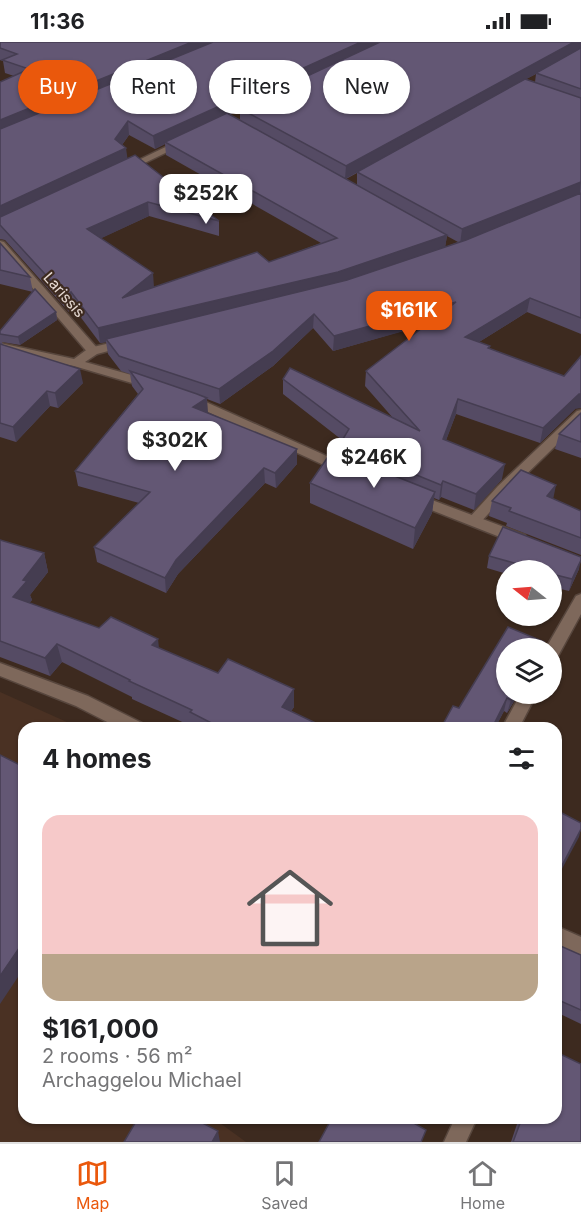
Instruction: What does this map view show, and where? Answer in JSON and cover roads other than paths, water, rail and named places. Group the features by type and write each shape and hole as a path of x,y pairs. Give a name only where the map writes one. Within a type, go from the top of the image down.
{"street":[{"path":"114,174 198,135"},
{"name":"Larissis","path":"0,244 93,351"},
{"path":"76,363 93,351 138,340"},
{"path":"0,347 76,363 203,403 360,477"},
{"path":"474,520 581,414"},
{"path":"401,493 538,546"},
{"path":"560,638 581,600"},
{"path":"0,669 82,701 124,722"},
{"path":"513,722 523,704"},
{"path":"562,938 581,947"},
{"path":"455,1142 463,1124"}]}
